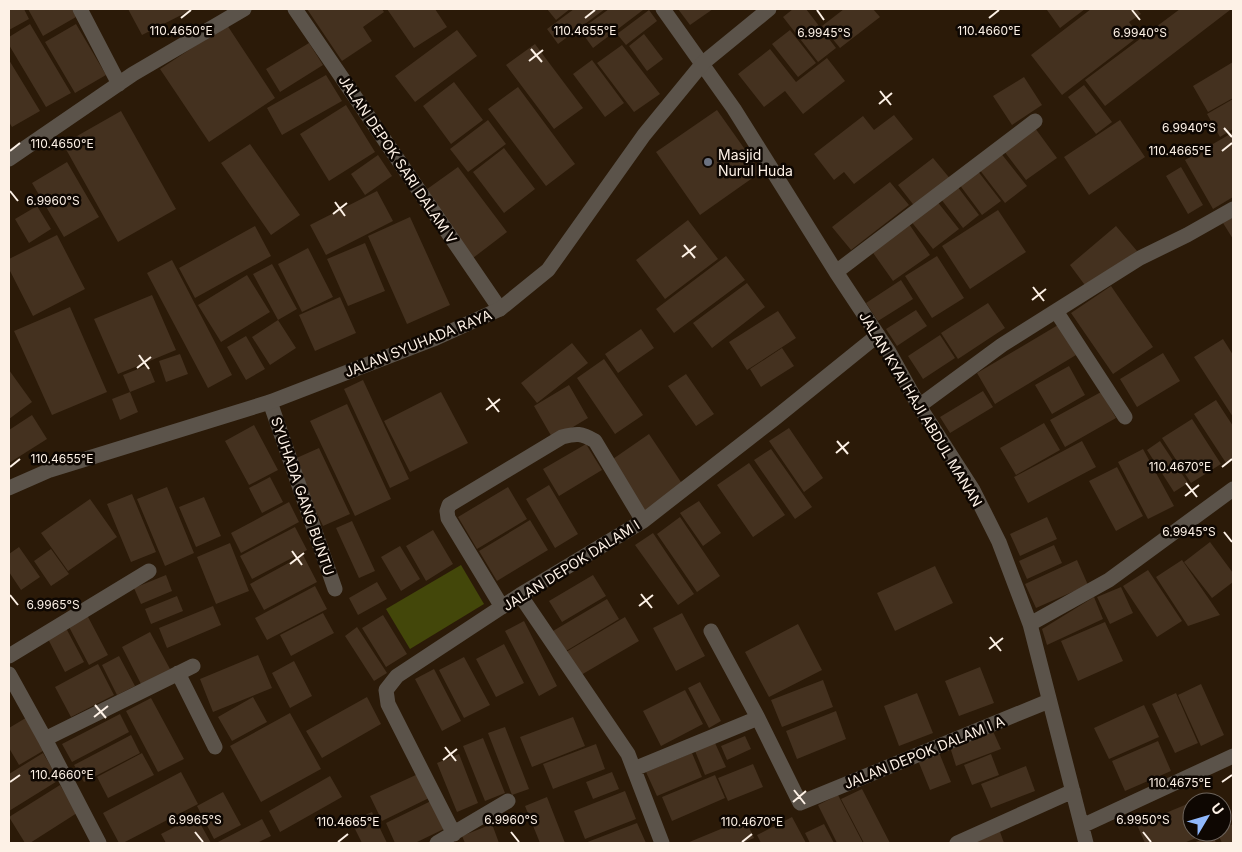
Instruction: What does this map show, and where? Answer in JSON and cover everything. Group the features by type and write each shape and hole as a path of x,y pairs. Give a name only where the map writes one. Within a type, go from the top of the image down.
{"street":[{"path":"80,9 119,84"},
{"path":"9,160 119,84 227,14 244,9"},
{"name":"JALAN DEPOK SARI DALAM V","path":"295,9 500,309"},
{"name":"JALAN KYAI HAJI ABDUL MANAN","path":"663,9 734,108 836,272 889,352 919,406 974,490 999,542 1030,624 1048,701 1086,843"},
{"name":"JALAN SYUHADA RAYA","path":"9,488 50,470 270,402 436,338 500,309 548,270 644,135 703,63 769,9"},
{"path":"836,272 1035,121"},
{"path":"919,406 1002,345 1140,258 1188,235 1233,209"},
{"path":"1056,311 1125,417"},
{"name":"JALAN DEPOK DALAM I","path":"454,834 388,704 386,690 397,676 520,595 643,521 878,335"},
{"name":"SYUHADA GANG BUNTU","path":"270,402 335,589"},
{"path":"502,607 448,518 447,511 449,505 562,437 576,433 585,435 595,441 643,521"},
{"path":"1030,624 1109,580 1233,489"},
{"path":"9,656 149,571"},
{"path":"520,595 628,754 662,843"},
{"path":"634,769 758,718 711,631"},
{"path":"45,739 193,666"},
{"path":"178,673 215,747"},
{"path":"9,674 99,843"},
{"name":"JALAN DEPOK DALAM I A","path":"758,718 800,803 1048,701"},
{"path":"1082,826 1233,756"},
{"path":"957,843 1073,791"},
{"path":"437,843 508,801"}],"green space":[{"path":"461,565 484,604 410,649 386,609"}],"building":[{"path":"9,9 24,9 29,19 9,30"},
{"path":"28,9 72,9 76,17 43,36"},
{"path":"128,9 193,9 142,35"},
{"path":"307,9 382,9 384,12 363,27 372,41 342,61"},
{"path":"387,9 435,9 447,27 414,48"},
{"path":"547,9 570,9 556,20"},
{"path":"574,9 605,9 558,44 547,29"},
{"path":"609,9 643,10 593,48 580,30"},
{"path":"678,9 713,9 690,25"},
{"path":"793,9 806,9 836,48 818,62 783,17"},
{"path":"844,9 873,9 880,17 840,48 822,26"},
{"path":"1085,9 1060,28 1047,10"},
{"path":"1091,9 1137,9 1141,14 1129,22 1139,36 1062,95 1031,55"},
{"path":"1180,9 1230,10 1105,106 1085,80"},
{"path":"649,10 657,21 626,45 617,34"},
{"path":"30,24 71,93 46,107 9,45 9,37"},
{"path":"76,24 106,75 75,93 45,42"},
{"path":"227,25 275,98 209,142 160,69"},
{"path":"457,30 477,56 415,102 395,76"},
{"path":"790,30 816,63 798,77 772,44"},
{"path":"644,34 663,59 647,71 629,46"},
{"path":"309,43 323,65 280,92 266,69"},
{"path":"535,44 583,108 554,129 506,65"},
{"path":"622,45 660,94 634,112 597,63"},
{"path":"770,49 796,82 827,58 845,81 803,114 785,91 764,107 738,74"},
{"path":"9,60 40,111 12,127 9,122"},
{"path":"592,60 624,103 605,117 573,74"},
{"path":"1233,62 1233,98 1208,112 1193,86"},
{"path":"326,75 342,101 282,135 267,108"},
{"path":"1024,77 1042,105 1012,125 993,96"},
{"path":"454,82 483,120 451,144 423,106"},
{"path":"1084,85 1112,122 1096,134 1068,97"},
{"path":"518,87 575,164 546,186 488,109"},
{"path":"1233,99 1233,129 1220,137 1207,114"},
{"path":"346,105 375,152 329,181 300,134"},
{"name":"Masjid Nurul Huda","path":"717,110 761,172 700,215 656,152"},
{"path":"121,111 176,209 118,242 63,144"},
{"path":"894,115 913,139 854,184 844,172 834,180 814,154 863,116 874,130"},
{"path":"488,120 506,144 468,172 450,149"},
{"path":"1120,120 1145,157 1089,195 1064,157"},
{"path":"1035,128 1057,158 1026,180 1004,151"},
{"path":"1232,133 1233,197 1213,209 1185,160"},
{"path":"250,144 300,215 271,235 221,163"},
{"path":"504,148 535,189 504,213 473,172"},
{"path":"1000,152 1027,186 1005,203 979,169"},
{"path":"378,155 392,176 365,195 351,174"},
{"path":"933,158 952,181 916,208 898,185"},
{"path":"67,162 99,217 64,237 32,183"},
{"path":"458,167 507,232 473,258 423,192"},
{"path":"1181,167 1203,205 1188,214 1166,176"},
{"path":"977,170 1001,201 982,215 959,184"},
{"path":"890,182 909,205 851,250 832,227"},
{"path":"957,186 979,215 963,228 941,199"},
{"path":"377,191 393,221 326,255 310,225"},
{"path":"936,200 959,229 933,249 910,220"},
{"path":"37,206 51,229 29,243 15,219"},
{"path":"998,210 1026,252 970,289 942,246"},
{"path":"1233,216 1233,239 1223,223"},
{"path":"410,217 450,305 407,324 368,236"},
{"path":"688,220 718,259 665,299 636,260"},
{"path":"909,224 930,255 893,281 871,250"},
{"path":"255,226 271,256 195,298 179,268"},
{"path":"1116,226 1137,251 1087,288 1070,265"},
{"path":"57,235 85,289 33,316 9,269 9,259"},
{"path":"365,243 385,291 348,306 327,259"},
{"path":"308,248 333,297 302,312 278,264"},
{"path":"726,256 745,280 674,333 656,309"},
{"path":"937,256 964,298 932,318 905,276"},
{"path":"172,260 232,375 208,388 147,273"},
{"path":"272,264 297,309 278,320 253,274"},
{"path":"247,275 270,312 221,342 198,305"},
{"path":"901,280 913,299 878,321 866,303"},
{"path":"747,283 765,307 712,348 693,323"},
{"path":"1111,286 1153,347 1113,374 1071,313"},
{"path":"152,295 176,350 118,374 94,319"},
{"path":"340,297 356,333 315,351 299,315"},
{"path":"988,303 1005,328 958,359 941,333"},
{"path":"70,307 107,392 52,415 14,331"},
{"path":"916,310 927,326 897,346 886,329"},
{"path":"778,311 796,338 747,370 729,342"},
{"path":"278,320 296,348 270,365 252,337"},
{"path":"1058,325 1076,355 995,404 977,373"},
{"path":"641,329 654,348 618,373 605,354"},
{"path":"940,335 955,358 923,379 908,356"},
{"path":"246,336 265,369 246,380 227,347"},
{"path":"1223,339 1233,355 1233,417 1194,357"},
{"path":"572,343 588,363 537,403 521,383"},
{"path":"782,348 794,366 761,387 750,369"},
{"path":"1163,353 1180,381 1137,407 1120,379"},
{"path":"180,354 188,374 166,382 159,361"},
{"path":"604,359 643,415 615,434 577,378"},
{"path":"148,365 155,382 130,392 123,375"},
{"path":"1069,366 1085,395 1052,414 1035,385"},
{"path":"9,370 32,402 9,419"},
{"path":"686,374 714,414 696,426 668,386"},
{"path":"363,380 409,479 390,488 344,389"},
{"path":"569,385 588,418 553,439 534,406"},
{"path":"983,391 993,407 950,433 940,417"},
{"path":"130,392 138,412 120,420 112,399"},
{"path":"441,392 468,443 410,472 384,421"},
{"path":"1101,392 1116,418 1065,447 1050,420"},
{"path":"1216,400 1233,426 1233,458 1226,463 1194,414"},
{"path":"347,404 391,499 355,516 310,421"},
{"path":"32,415 47,439 9,463 9,430"},
{"path":"1192,419 1221,464 1191,483 1162,438"},
{"path":"1044,423 1060,450 1016,475 1000,448"},
{"path":"254,425 278,470 249,485 225,441"},
{"path":"789,428 823,478 804,492 769,441"},
{"path":"649,434 683,485 645,511 610,461"},
{"path":"1082,441 1096,467 1028,503 1014,477"},
{"path":"1160,441 1188,483 1174,492 1147,450"},
{"path":"586,444 602,470 559,496 543,469"},
{"path":"319,448 350,514 323,526 292,460"},
{"path":"771,449 812,507 795,519 754,460"},
{"path":"1143,449 1174,506 1148,519 1118,462"},
{"path":"749,463 785,515 753,537 717,485"},
{"path":"1117,467 1143,516 1116,531 1089,481"},
{"path":"270,477 283,502 262,513 249,488"},
{"path":"549,485 578,534 555,548 526,499"},
{"path":"167,487 194,553 165,566 137,499"},
{"path":"508,487 527,519 477,549 458,517"},
{"path":"132,494 156,552 131,562 107,504"},
{"path":"204,497 221,536 196,547 179,507"},
{"path":"90,499 117,537 68,571 41,533"},
{"path":"699,501 721,533 703,546 680,513"},
{"path":"289,502 299,522 241,553 231,533"},
{"path":"680,517 720,576 697,592 657,534"},
{"path":"1047,517 1057,539 1020,556 1010,534"},
{"path":"530,520 548,550 497,581 479,551"},
{"path":"352,521 375,571 359,578 336,528"},
{"path":"295,527 307,550 252,579 240,556"},
{"path":"433,530 453,564 426,581 406,546"},
{"path":"653,533 694,594 678,605 635,545"},
{"path":"1210,542 1233,573 1233,582 1212,598 1184,562"},
{"path":"230,543 249,591 216,604 197,557"},
{"path":"1054,545 1062,563 1027,579 1019,561"},
{"path":"400,546 420,579 401,591 381,557"},
{"path":"19,547 40,577 21,590 9,572 9,554"},
{"path":"51,549 69,574 51,586 34,561"},
{"path":"303,555 317,582 264,610 250,584"},
{"path":"1077,560 1088,585 1036,608 1025,584"},
{"path":"1182,560 1220,615 1188,626 1156,577"},
{"path":"935,566 953,603 895,631 877,593"},
{"path":"1148,570 1182,621 1157,637 1123,586"},
{"path":"166,575 172,591 141,604 134,588"},
{"path":"593,575 606,596 562,622 549,601"},
{"path":"377,582 387,599 358,615 349,598"},
{"path":"315,586 327,609 267,640 255,618"},
{"path":"1121,587 1133,613 1110,624 1097,597"},
{"path":"177,596 183,611 151,624 145,609"},
{"path":"1094,597 1103,619 1047,645 1042,629"},
{"path":"607,599 619,619 566,651 553,631"},
{"path":"213,606 221,625 167,648 159,628"},
{"path":"323,613 334,633 291,656 280,635"},
{"path":"682,613 705,656 676,671 653,628"},
{"path":"87,615 108,655 89,665 68,625"},
{"path":"383,615 407,654 386,667 362,628"},
{"path":"625,617 639,641 581,675 566,652"},
{"path":"524,621 557,686 539,696 505,631"},
{"path":"1105,622 1123,661 1078,681 1061,641"},
{"path":"798,624 822,670 769,697 745,652"},
{"path":"357,627 387,673 374,681 345,636"},
{"path":"66,628 84,662 65,672 47,637"},
{"path":"150,632 170,669 141,684 122,647"},
{"path":"504,644 524,683 496,697 476,659"},
{"path":"258,655 272,688 213,712 200,679"},
{"path":"119,656 135,686 117,695 102,665"},
{"path":"464,657 490,705 464,718 439,670"},
{"path":"294,661 312,696 290,708 272,673"},
{"path":"98,664 114,695 71,717 55,687"},
{"path":"980,667 994,703 959,716 945,681"},
{"path":"434,669 461,721 442,731 415,679"},
{"path":"823,680 833,707 782,727 771,700"},
{"path":"700,682 721,721 709,728 688,688"},
{"path":"1201,684 1224,735 1201,746 1178,695"},
{"path":"685,690 703,724 661,746 643,711"},
{"path":"917,693 933,733 899,746 884,706"},
{"path":"1176,693 1198,743 1175,753 1152,704"},
{"path":"253,697 267,722 232,741 218,717"},
{"path":"367,697 381,724 322,758 306,731"},
{"path":"151,698 184,759 158,772 126,711"},
{"path":"1144,705 1159,737 1109,759 1094,728"},
{"path":"836,711 846,739 797,759 786,731"},
{"path":"290,713 321,769 261,802 230,746"},
{"path":"120,714 129,732 72,762 62,744"},
{"path":"29,716 48,748 19,765 9,748 9,728"},
{"path":"573,717 585,746 532,767 520,737"},
{"path":"505,727 529,789 512,795 488,733"},
{"path":"992,729 1001,749 956,766 950,747"},
{"path":"131,735 140,753 84,782 74,765"},
{"path":"745,736 751,749 727,760 721,746"},
{"path":"483,738 505,793 485,801 463,746"},
{"path":"1158,741 1171,771 1125,791 1112,761"},
{"path":"715,743 726,767 705,775 695,751"},
{"path":"596,744 605,769 553,789 543,764"},
{"path":"938,750 951,782 930,790 917,758"},
{"path":"43,753 59,780 9,811 9,774"},
{"path":"142,753 154,775 108,798 97,777"},
{"path":"692,753 702,777 657,796 646,772"},
{"path":"459,754 478,803 457,812 437,763"},
{"path":"991,754 999,775 972,785 964,765"},
{"path":"753,764 763,787 728,801 718,778"},
{"path":"1026,766 1035,791 991,808 981,784"},
{"path":"181,772 198,804 123,843 119,843 103,813"},
{"path":"612,772 619,789 593,799 586,782"},
{"path":"418,774 429,798 382,821 370,796"},
{"path":"715,775 725,798 672,821 662,797"},
{"path":"330,776 342,797 280,832 269,811"},
{"path":"60,785 77,813 30,843 25,843 9,817"},
{"path":"862,789 890,843 864,843 841,799"},
{"path":"625,791 636,819 585,839 574,811"},
{"path":"223,792 241,825 214,839 197,806"},
{"path":"838,795 863,843 837,843 818,805"},
{"path":"547,797 565,843 540,843 525,806"},
{"path":"433,800 446,828 415,843 395,843 386,823"},
{"path":"1182,806 1182,842 1186,842 1145,843 1137,825"},
{"path":"372,812 387,843 362,843 351,821"},
{"path":"196,816 211,843 166,843 161,834"},
{"path":"792,817 806,843 761,843 757,835"},
{"path":"262,819 271,836 257,843 216,843"},
{"path":"745,819 754,838 742,843 687,843"},
{"path":"637,823 646,843 585,843"},
{"path":"492,824 499,843 465,843 462,836"},
{"path":"824,824 834,843 810,843 805,833"},
{"path":"1232,824 1233,843 1222,843 1232,842"},
{"path":"999,829 1004,843 969,843"},
{"path":"1216,842 1216,843 1193,843"}],"place":[{"name":"Masjid Nurul Huda","path":"708,162"}]}
